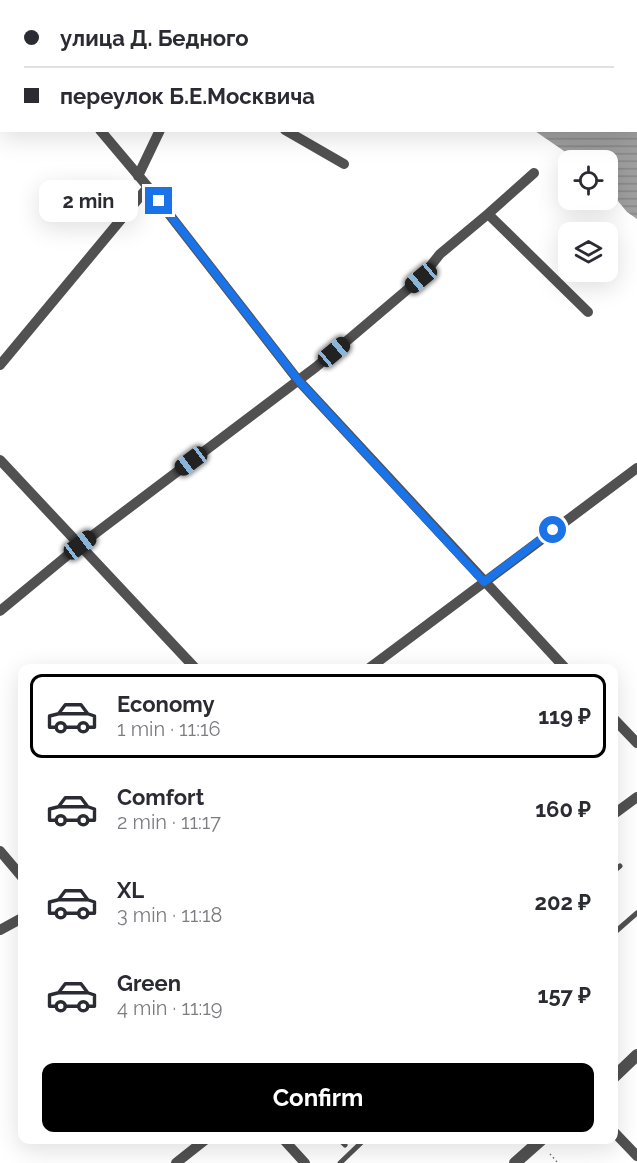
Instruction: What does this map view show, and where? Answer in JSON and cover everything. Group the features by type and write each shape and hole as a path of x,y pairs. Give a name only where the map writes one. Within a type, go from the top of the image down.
{"street":[{"path":"102,132 148,187 298,380 561,664"},
{"path":"138,176 159,132"},
{"path":"289,132 345,164"},
{"path":"0,611 80,545 316,367 421,278 440,254 534,173"},
{"path":"0,365 148,187"},
{"path":"488,214 588,312"},
{"path":"0,460 191,664"},
{"path":"375,664 637,468"},
{"path":"618,723 637,743"},
{"path":"618,811 637,797"},
{"path":"0,851 18,872"},
{"path":"0,930 18,920"},
{"path":"618,1073 637,1055"},
{"path":"618,1136 637,1156"},
{"path":"176,1163 200,1144"},
{"path":"288,1144 305,1163"},
{"path":"515,1163 536,1144"}],"lane":[{"path":"618,930 637,913"},
{"path":"340,1163 360,1144"}],"path":[{"path":"550,1154 558,1163"}],"shaded area":[{"path":"536,132 637,132 637,219 618,201 618,150 563,150"}],"route":[{"path":"159,201 298,380 484,582 553,530"}]}
